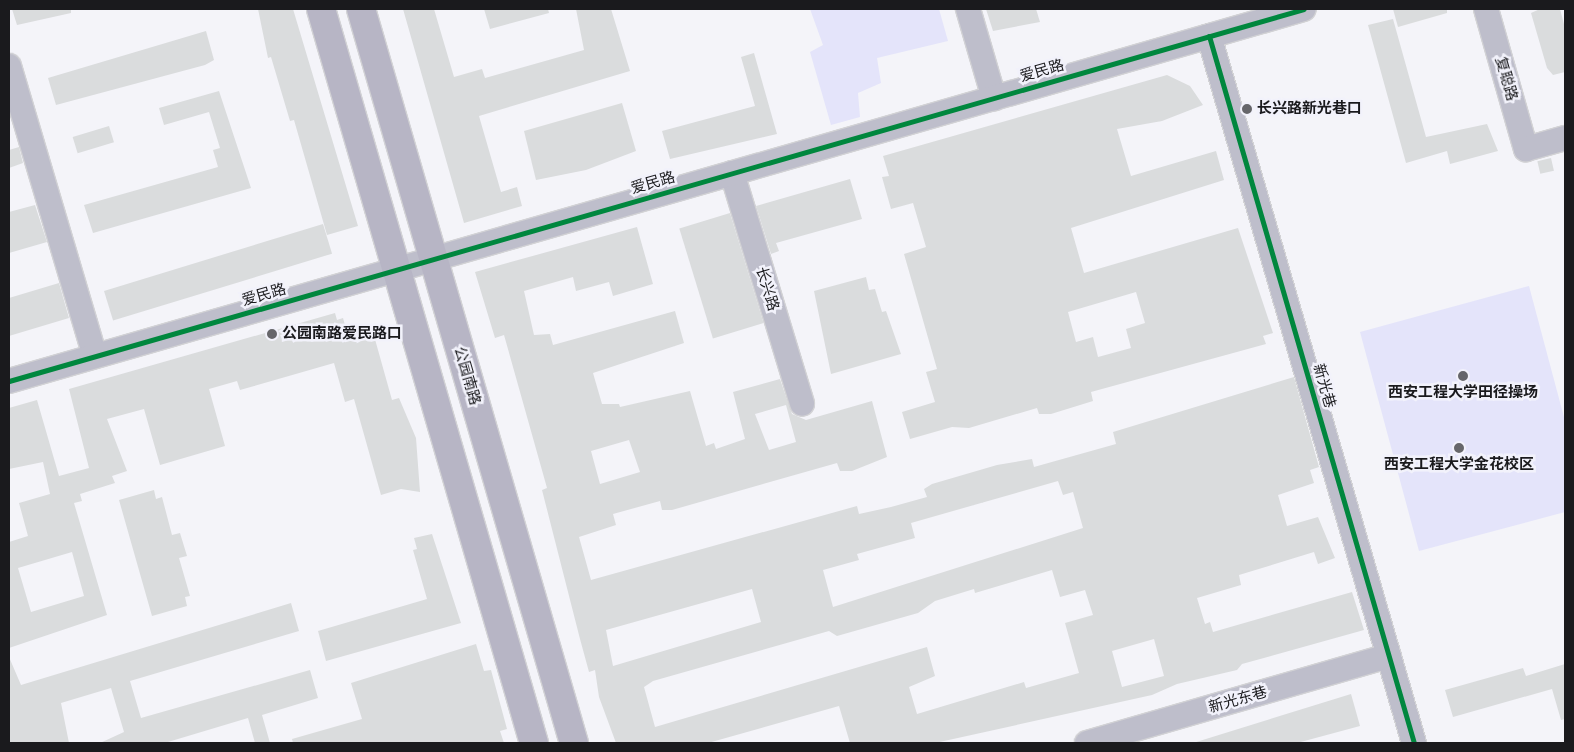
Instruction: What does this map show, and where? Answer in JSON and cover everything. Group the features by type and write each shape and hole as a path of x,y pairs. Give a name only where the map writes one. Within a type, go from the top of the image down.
{"main road":[{"path":"321,9 534,743"},
{"name":"公园南路","path":"361,9 574,743"}],"street":[{"path":"968,9 994,98"},
{"name":"爱民路","path":"9,381 398,271 1304,9"},
{"name":"复聪路","path":"1486,9 1526,149 1565,138"},
{"name":"新光巷","path":"1209,36 1414,743"},
{"path":"9,66 95,356"},
{"name":"长兴路","path":"732,173 802,404"},
{"name":"新光东巷","path":"1087,743 1389,656"}],"shaded area":[{"path":"810,9 939,9 948,41 877,58 881,83 858,93 860,117 831,125 810,52 823,45"},
{"name":"西安工程大学田径操场","path":"1529,286 1565,421 1565,512 1419,551 1360,332"}],"building":[{"path":"12,9 71,9 71,13 17,25"},
{"path":"258,9 293,9 358,226 327,235 294,120 290,121 271,57 268,58"},
{"path":"403,9 434,9 454,77 482,69 485,78 584,50 576,9 611,9 630,71 479,116 501,192 517,187 522,206 464,223"},
{"path":"484,9 548,9 549,13 490,29"},
{"path":"986,9 1036,9 1040,22 993,31"},
{"path":"1393,9 1447,9 1447,13 1398,27"},
{"path":"1540,9 1560,9 1565,28 1565,72 1553,75 1547,68 1531,13"},
{"path":"1393,19 1426,137 1487,124 1498,151 1450,164 1447,151 1406,163 1368,25"},
{"path":"206,31 214,60 205,65 56,105 48,78"},
{"path":"754,53 777,134 670,159 662,131 755,106 741,57"},
{"path":"1167,75 1190,86 1203,105 1162,121 1117,129 1131,176 1216,151 1224,180 1071,228 1084,273 1238,228 1273,333 1263,336 1266,344 1091,392 1093,401 1051,414 1039,414 1037,408 969,428 952,427 910,439 902,412 935,402 926,372 937,369 904,254 926,247 913,203 891,209 882,177 889,176 883,156","holes":["1136,292 1145,323 1126,329 1131,348 1098,357 1093,337 1076,342 1068,312"]},
{"path":"219,91 251,188 93,233 84,205 218,167 213,150 220,148 209,112 164,125 159,108"},
{"path":"622,103 636,151 586,170 536,180 524,131"},
{"path":"109,126 114,142 78,153 73,137"},
{"path":"19,147 23,163 9,168 9,150"},
{"path":"1551,158 1554,171 1540,174 1537,161"},
{"path":"850,179 862,219 776,243 779,251 771,254 756,206"},
{"path":"35,205 47,242 9,253 9,212"},
{"path":"730,213 764,323 713,338 679,228"},
{"path":"323,224 332,254 113,321 104,291"},
{"path":"637,227 653,284 613,296 609,282 576,291 573,277 524,291 534,335 550,334 553,345 675,311 684,343 593,373 602,404 619,404 620,407 690,391 706,446 714,443 716,449 745,439 733,392 780,379 792,414 806,420 872,401 887,457 852,471 840,471 837,463 672,510 662,510 660,501 613,514 616,525 579,537 591,580 857,506 859,514 927,497 924,489 932,484 997,465 1032,459 1034,467 1116,444 1113,432 1294,377 1319,467 1310,470 1314,483 1278,495 1287,526 1318,517 1335,558 1318,564 1314,552 1239,575 1241,585 1197,598 1205,624 1210,622 1213,632 1352,592 1364,630 1242,664 1237,670 1177,684 1152,695 935,743 850,743 839,706 708,743 616,743 599,697 595,670 589,672 542,490 547,488 504,335 495,338 475,272","holes":["786,405 796,442 769,450 755,414","629,440 640,472 600,484 591,451","1058,481 1063,495 1073,492 1083,528 833,607 823,570 859,560 857,554 915,538 911,523","1052,570 1060,597 1085,590 1093,615 1065,623 1079,673 1026,688 1024,682 917,714 909,687 935,676 927,647 655,727 644,687 653,681 829,631 837,636 918,613 935,601 974,589 975,593","752,589 761,622 613,666 606,630","1154,639 1164,676 1122,687 1112,651"]},
{"path":"866,277 869,290 875,289 882,312 886,311 901,354 831,374 814,291"},
{"path":"59,283 69,318 9,336 9,298"},
{"path":"335,313 337,320 343,318 347,332 371,325 392,400 399,398 416,438 420,492 401,489 381,495 354,399 345,402 334,363 240,390 237,381 209,389 225,446 160,465 144,409 107,419 127,471 112,476 115,483 80,494 82,501 74,503 107,615 9,648 9,542 28,536 19,503 50,494 43,462 9,469 9,408 37,400 59,476 89,468 69,389","holes":["72,552 84,596 31,612 18,568"]},
{"path":"154,490 156,499 162,497 172,535 180,533 187,556 179,558 190,596 185,597 187,606 152,616 119,500"},
{"path":"432,534 461,623 326,661 318,631 427,599 413,550 417,549 414,538"},
{"path":"291,603 299,631 130,681 141,718 310,670 318,698 262,715 270,743 255,743 248,718 168,742 100,743 124,732 111,688 61,703 69,743 9,743 9,657 21,685"},
{"path":"476,644 484,671 491,670 507,729 500,731 504,743 293,743 292,739 362,719 351,683"},
{"path":"1565,664 1565,719 1561,720 1552,689 1453,717 1445,690 1523,668 1526,676"},
{"path":"1351,694 1360,726 1297,743 1193,743"}],"cycle path":[{"path":"9,381 1304,9"},
{"path":"1209,36 1414,743"}],"place":[{"name":"长兴路新光巷口","path":"1247,109"},
{"name":"公园南路爱民路口","path":"272,334"},
{"name":"西安工程大学田径操场","path":"1463,376"},
{"name":"西安工程大学金花校区","path":"1459,448"}]}
